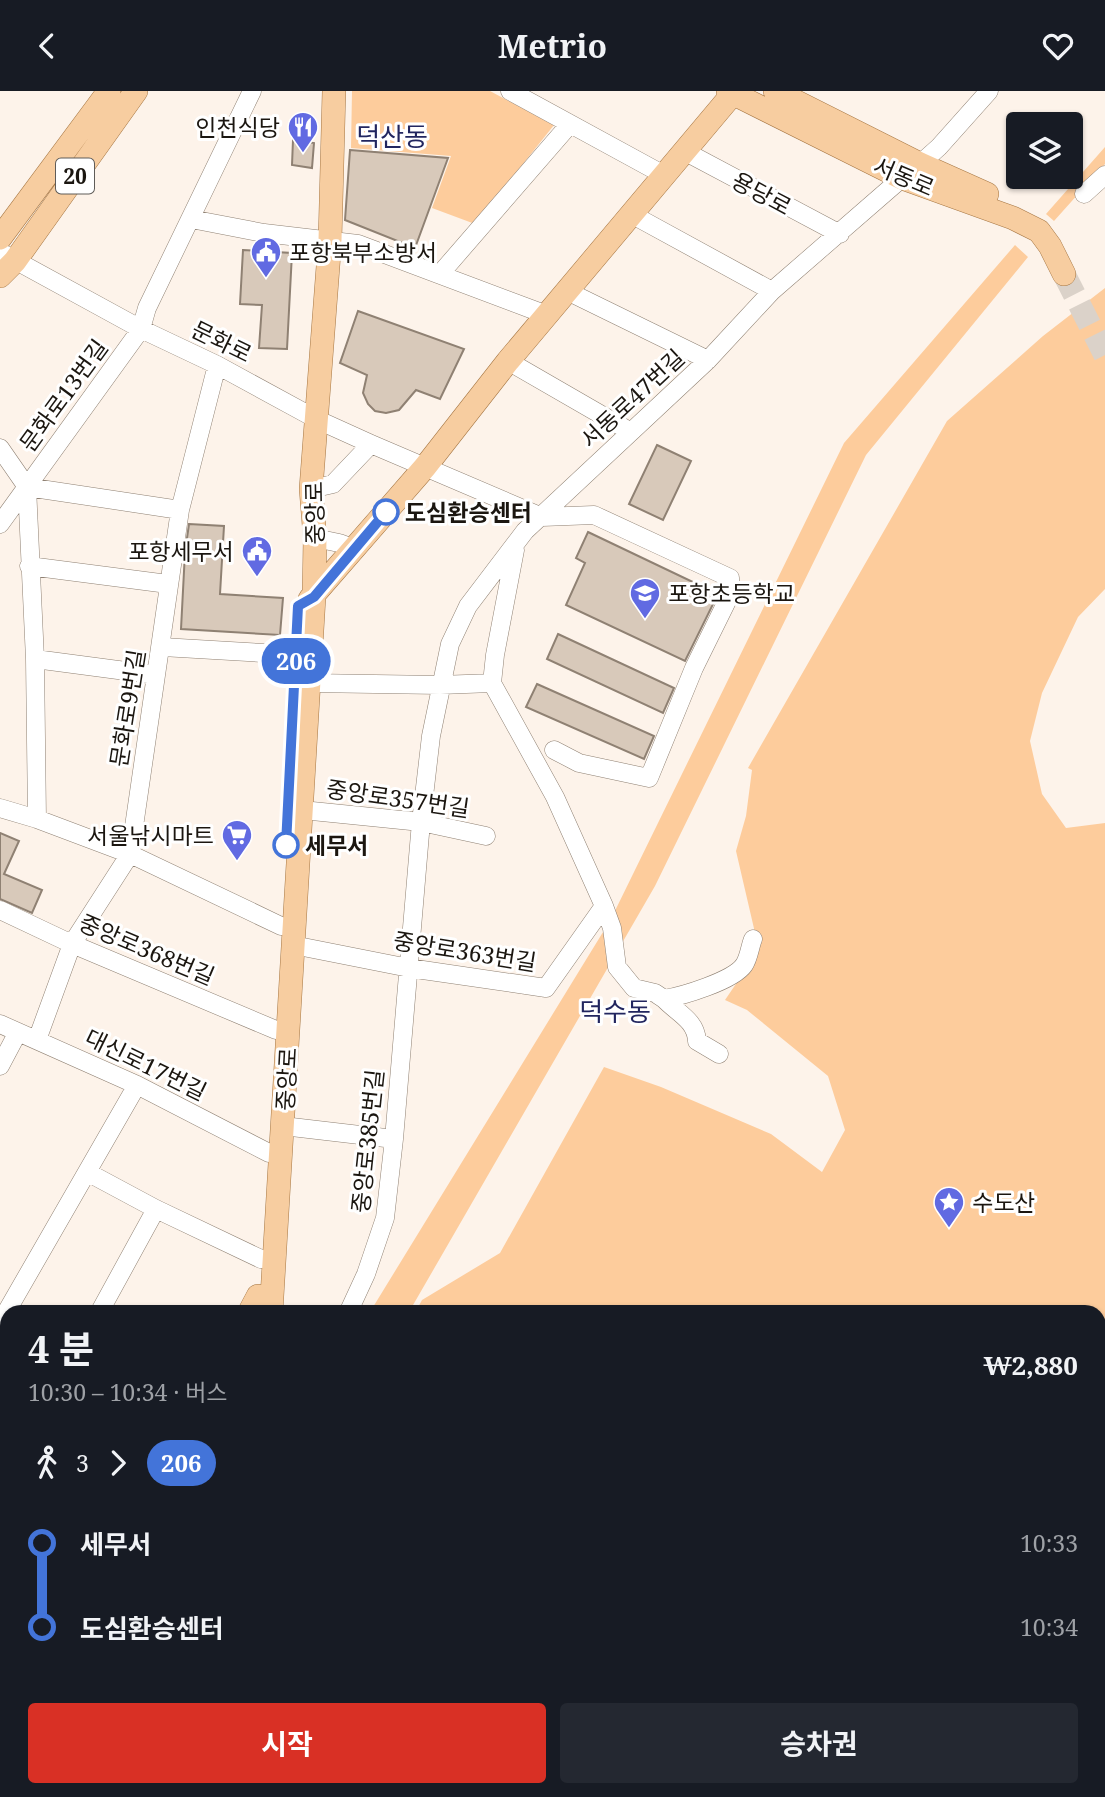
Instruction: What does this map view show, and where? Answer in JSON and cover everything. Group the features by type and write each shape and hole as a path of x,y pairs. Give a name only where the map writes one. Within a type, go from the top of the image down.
{"main road":[{"name":"20","path":"0,237 109,91"},
{"name":"20","path":"5,263 136,91"},
{"name":"중앙로","path":"259,1305 276,1030 302,810 309,683 306,601 323,239 326,91"},
{"name":"서동로","path":"775,91 911,171"},
{"name":"서동로","path":"732,92 1039,231 1049,246 1070,267"},
{"path":"306,601 355,549 425,467 508,361 732,92"},
{"name":"중앙로","path":"259,1305 283,1126 297,655 315,538 311,489 314,417"}],"street":[{"name":"문화로13번길","path":"0,524 141,329 148,308 252,91"},
{"path":"510,91 664,175"},
{"name":"서동로47번길","path":"421,822 440,685 450,644 468,606 525,531 708,360 772,291 939,147 989,91"},
{"path":"440,274 569,124"},
{"name":"용당로","path":"684,151 840,234"},
{"path":"1084,194 1105,175"},
{"path":"631,214 772,291"},
{"path":"191,219 264,233 358,244 547,315"},
{"name":"문화로","path":"5,263 217,365 314,417 425,467"},
{"path":"567,291 708,360"},
{"path":"508,361 631,432"},
{"name":"문화로9번길","path":"37,1040 72,944 130,854 180,510 217,365"},
{"path":"311,489 333,484 371,444"},
{"path":"0,448 27,487 35,659 37,819"},
{"path":"425,467 542,517 594,515 730,578 732,593 694,668 649,778 579,763 554,750"},
{"path":"27,487 180,510"},
{"path":"315,538 355,549"},
{"path":"515,547 492,683 555,797 604,906 612,928 617,967 634,988 655,993 688,1019 696,1030 697,1041 719,1054"},
{"path":"29,566 168,584"},
{"path":"162,647 297,655"},
{"path":"35,659 156,674"},
{"path":"309,683 492,683"},
{"name":"중앙로363번길","path":"0,808 130,854 287,935 409,968 545,988 604,906"},
{"name":"중앙로357번길","path":"302,810 421,822 486,836"},
{"name":"중앙로385번길","path":"352,1305 366,1274 385,1218 421,822"},
{"name":"중앙로368번길","path":"0,910 72,944 276,1030"},
{"path":"664,999 687,995 744,966 753,939"},
{"name":"대신로17번길","path":"0,1024 138,1085 269,1153"},
{"path":"0,1066 18,1032"},
{"path":"10,1305 138,1085"},
{"path":"283,1126 394,1139"},
{"path":"87,1172 156,1209 261,1259"},
{"path":"103,1305 156,1209"}],"shaded area":[{"path":"352,91 490,91 554,125 475,224 432,208 451,156 351,148"},
{"path":"1105,147 1105,164 1083,189 1083,172"},
{"path":"1068,189 1083,189 1054,221 1046,214"},
{"path":"1015,245 1028,257 866,455 655,886 413,1305 374,1305 611,919 844,443"},
{"path":"1105,288 1105,589 1078,617 1042,693 1030,741 1042,794 1066,828 1105,823 1105,1305 419,1305 422,1300 500,1253 604,1067 661,1087 771,1134 822,1172 845,1130 828,1076 747,1010 725,1000 759,950 736,851 746,816 752,770 748,768 947,421 1043,336"}],"building":[{"name":"인천식당","path":"293,140 314,143 312,168 292,165"},
{"path":"350,150 448,158 415,248 345,220"},
{"name":"포항북부소방서","path":"243,250 292,253 287,349 259,348 262,305 240,304"},
{"path":"358,311 464,349 440,399 416,390 399,410 386,413 375,411 368,404 363,393 367,375 340,363"},
{"path":"657,445 691,461 663,520 629,504"},
{"name":"포항세무서","path":"189,524 224,526 220,594 283,598 280,635 181,629"},
{"path":"588,532 718,594 685,661 566,605 585,563 576,558"},
{"path":"558,634 674,688 663,713 547,659"},
{"path":"537,684 654,736 644,759 526,707"},
{"path":"0,833 19,841 4,874 42,890 32,913 0,899"}],"tunnel":[{"path":"1064,274 1105,355"}],"bus line":[{"name":"206","path":"286,845 298,606 314,597 386,512"}],"place":[{"name":"인천식당","path":"303,154"},
{"name":"포항북부소방서","path":"266,279"},
{"name":"도심환승센터","path":"386,512"},
{"name":"포항세무서","path":"257,578"},
{"name":"포항초등학교","path":"645,620"},
{"name":"세무서","path":"286,845"},
{"name":"서울낚시마트","path":"237,862"},
{"name":"수도산","path":"949,1229"}],"district":[{"name":"덕산동","path":"392,136"},
{"name":"덕수동","path":"615,1011"}]}
